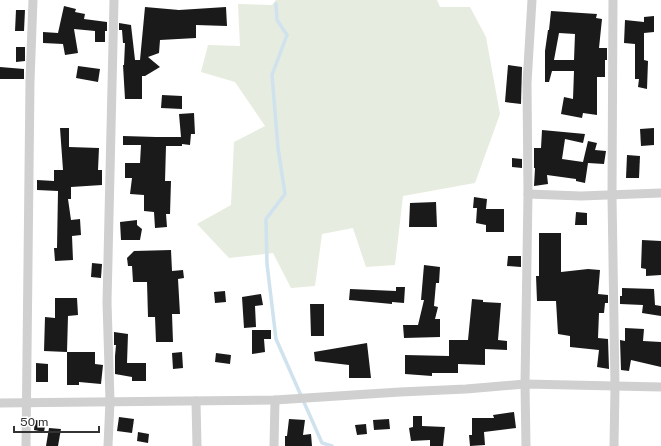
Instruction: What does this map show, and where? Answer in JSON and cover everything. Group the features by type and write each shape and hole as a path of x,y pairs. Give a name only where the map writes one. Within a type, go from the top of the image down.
{"street":[{"path":"26,446 30,81 33,0"},
{"path":"108,446 110,401 107,302 114,0"},
{"path":"526,446 525,384 528,83 532,0"},
{"path":"613,0 612,196 615,387 614,446"},
{"path":"528,194 612,196 661,193"},
{"path":"0,403 275,400 466,389 525,384 661,387"},
{"path":"274,446 275,400"},
{"path":"196,401 197,446"}],"shaded area":[{"path":"276,0 437,0 440,7 470,7 486,37 500,114 475,183 403,196 395,265 366,267 353,228 322,234 315,286 291,288 273,253 229,258 197,224 231,205 234,142 265,126 235,82 201,72 208,45 240,46 238,4 272,5"}],"building":[{"path":"64,6 76,9 75,12 85,14 84,19 107,22 105,42 95,42 95,31 74,29 78,53 65,55 63,44 43,43 43,32 58,33"},
{"path":"145,7 179,10 226,7 227,26 196,25 196,38 160,40 159,53 148,57 160,67 145,76 142,76 142,99 125,99 123,65 125,43 123,43 122,30 119,30 119,23 131,25 135,60 140,60"},
{"path":"16,10 25,10 24,31 15,31"},
{"path":"551,11 597,14 596,18 602,19 599,48 607,48 607,60 605,60 605,77 597,77 597,115 583,113 582,118 561,114 564,97 573,99 574,71 552,71 549,82 545,82 545,51","holes":["559,33 575,34 574,60 554,60"]},
{"path":"654,16 654,32 644,33 644,60 648,61 647,89 638,87 639,79 635,79 635,44 624,43 625,20 644,22 644,17"},
{"path":"16,47 25,47 25,61 16,62"},
{"path":"508,65 522,67 521,104 505,102"},
{"path":"78,66 100,69 98,82 76,78"},
{"path":"0,67 24,69 24,79 0,79"},
{"path":"162,95 182,96 182,109 161,108"},
{"path":"194,113 195,134 191,134 190,145 182,144 182,146 166,146 165,181 171,181 170,214 166,214 167,227 155,228 154,212 144,211 144,195 130,194 132,178 125,178 125,163 140,163 141,145 123,145 123,136 181,137 179,114"},
{"path":"60,128 69,128 69,147 99,148 98,170 102,170 102,185 71,187 71,199 68,199 71,220 80,219 81,235 72,236 73,260 55,261 54,248 57,248 58,191 37,190 37,180 54,181 54,170 63,170"},
{"path":"654,128 654,145 641,146 640,129"},
{"path":"542,130 585,134 583,143 565,139 562,159 583,162 588,141 597,143 595,150 606,151 604,164 588,163 585,183 576,181 576,179 547,175 548,184 534,186 534,148 541,148"},
{"path":"627,155 640,156 639,178 626,178"},
{"path":"512,158 522,159 522,168 512,167"},
{"path":"474,197 487,199 486,209 504,209 504,232 486,232 486,225 476,223 477,208 473,208"},
{"path":"436,202 437,227 409,227 410,203"},
{"path":"576,212 587,213 587,225 575,225"},
{"path":"137,220 137,225 142,229 140,240 121,240 120,222"},
{"path":"539,233 561,233 561,272 588,269 600,270 598,294 608,295 608,303 605,303 604,313 599,313 598,338 608,339 609,369 597,367 599,350 570,347 570,336 558,334 556,301 537,301 536,276 539,276"},
{"path":"642,240 661,241 661,275 646,276 646,269 641,268"},
{"path":"171,250 172,271 183,270 184,278 178,279 180,314 172,314 173,342 156,342 155,317 148,317 147,282 133,282 132,266 128,266 127,258 134,251"},
{"path":"508,256 521,256 521,267 507,266"},
{"path":"92,263 102,264 101,278 91,277"},
{"path":"424,265 440,267 439,283 436,283 434,306 438,307 435,319 440,319 440,337 404,338 403,325 418,325 424,300 421,300"},
{"path":"396,287 405,287 404,303 392,302 392,304 349,300 350,289 396,291"},
{"path":"622,288 654,289 655,305 661,306 661,316 642,313 643,305 620,304"},
{"path":"225,291 226,302 215,303 214,292"},
{"path":"261,294 263,305 255,306 256,327 244,328 242,297"},
{"path":"55,298 77,298 78,315 68,316 67,352 44,351 45,317 55,318"},
{"path":"472,299 483,300 483,302 501,303 498,340 507,341 507,350 485,349 485,365 458,364 458,373 432,373 432,376 405,374 405,355 449,356 449,340 468,340"},
{"path":"310,304 324,304 324,336 311,336"},
{"path":"625,328 644,329 643,341 661,342 661,367 631,360 629,371 621,370 620,340 625,341"},
{"path":"252,330 271,330 271,339 264,339 265,352 252,354"},
{"path":"114,332 128,334 127,363 146,363 146,381 132,381 132,377 115,374 116,345 114,345"},
{"path":"367,343 371,378 349,378 349,365 315,361 314,352"},
{"path":"67,352 95,352 95,364 103,365 101,384 79,382 79,385 67,385"},
{"path":"182,352 183,368 173,369 172,353"},
{"path":"216,353 231,355 230,364 215,362"},
{"path":"36,363 48,364 48,382 36,382"},
{"path":"514,412 516,428 484,432 485,445 470,446 469,435 472,435 472,418 494,418 493,415"},
{"path":"413,416 422,416 422,426 445,427 443,446 430,446 430,440 411,441 409,428 413,427"},
{"path":"119,417 134,419 132,433 117,431"},
{"path":"289,419 305,420 303,435 311,434 312,446 285,446 285,436 287,436"},
{"path":"389,419 390,429 374,430 373,420"},
{"path":"35,420 46,421 44,432 34,430"},
{"path":"366,424 367,434 357,435 355,425"},
{"path":"49,428 61,429 58,446 46,446"},
{"path":"138,432 149,434 148,443 137,441"}],"waterway":[{"path":"276,4 277,20 287,35 272,75 278,148 285,194 266,219 267,264 276,339 322,443 332,446"}]}
